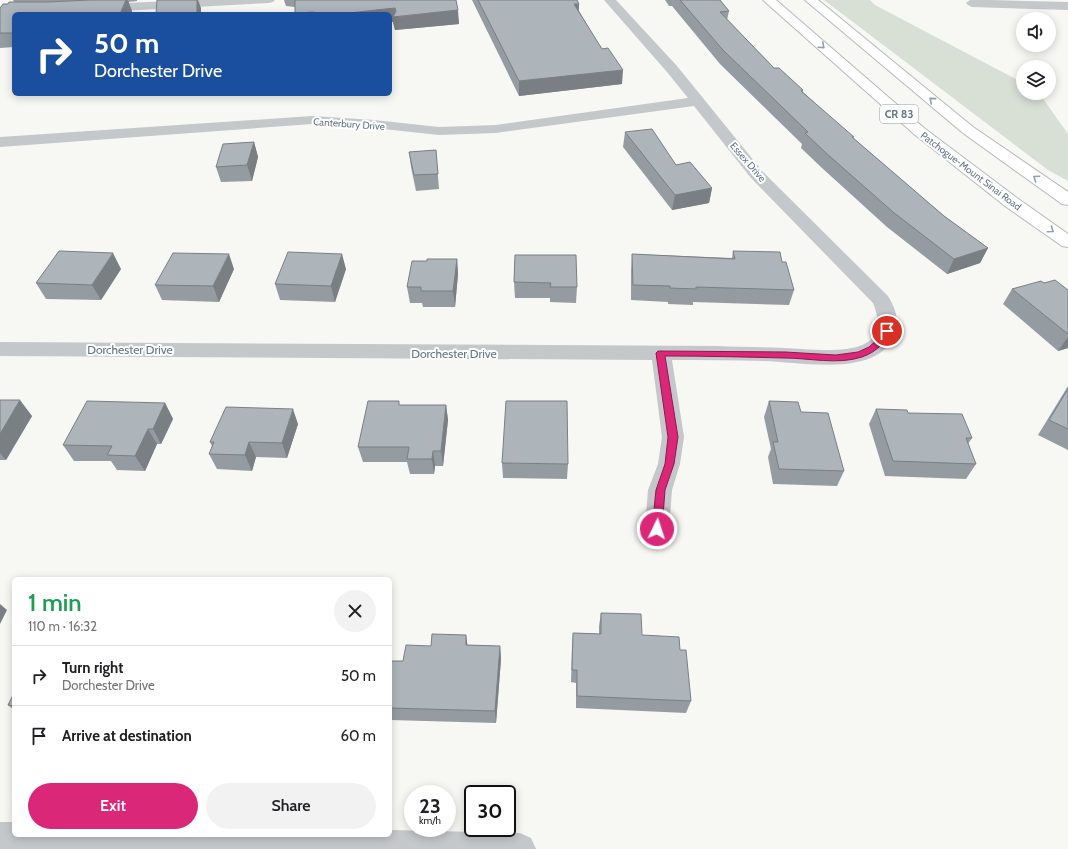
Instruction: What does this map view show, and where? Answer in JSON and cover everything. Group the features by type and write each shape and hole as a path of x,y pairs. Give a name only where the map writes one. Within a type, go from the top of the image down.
{"highway":[{"name":"Patchogue-Mount Sinai Road","path":"769,0 919,131 1011,202 1068,242"},
{"name":"CR 83","path":"810,0 968,130 1068,200"}],"street":[{"path":"86,9 269,0"},
{"name":"Essex Drive","path":"610,0 667,63 757,175 881,300 889,320"},
{"path":"972,3 1068,6"},
{"name":"Canterbury Drive","path":"0,142 312,120 374,124 438,131 496,129 697,101"},
{"name":"Dorchester Drive","path":"0,349 207,349 420,353 661,353 785,355 836,358 860,354 872,349 881,341 887,331 889,320"},
{"path":"657,529 660,490 669,464 673,437 661,353"},
{"path":"0,838 520,849"}],"shaded area":[{"path":"824,0 870,0 875,5 1016,79 1016,100 1044,100 1068,134 1068,181 1048,170"}],"building":[{"path":"126,0 121,12 12,12 12,33 0,33 0,8 3,4 8,4 9,2"},
{"path":"157,0 197,0 197,12 156,12"},
{"path":"295,0 456,0 458,10 393,17 396,11 395,8 358,12 295,12"},
{"path":"478,0 577,0 579,4 574,4 602,49 608,48 623,70 519,81"},
{"path":"680,0 720,0 729,11 720,12 774,68 779,68 803,90 801,91 854,137 852,137 944,216 988,248 954,259 893,212 805,133 808,132 723,50"},
{"path":"652,129 676,165 690,162 712,188 675,195 625,132"},
{"path":"254,142 247,165 216,167 223,144"},
{"path":"436,150 438,174 414,175 409,152"},
{"path":"59,251 113,253 92,285 36,283"},
{"path":"733,251 780,252 782,262 786,262 794,290 696,287 696,289 670,288 670,286 633,285 632,254 735,259"},
{"path":"288,252 342,254 331,286 275,284"},
{"path":"173,253 229,254 213,286 155,285"},
{"path":"515,255 576,255 577,287 550,287 551,283 514,282"},
{"path":"427,259 457,259 453,291 421,291 421,287 407,287 412,261 427,261"},
{"path":"1055,280 1068,290 1068,334 1012,289 1041,281 1044,283"},
{"path":"1068,389 1068,429 1049,420"},
{"path":"0,400 20,400 0,434"},
{"path":"87,401 165,403 153,429 148,429 135,456 107,455 112,446 63,445"},
{"path":"368,401 399,401 399,405 446,405 441,451 433,451 432,459 407,459 409,447 358,447"},
{"path":"506,401 567,401 568,464 502,463"},
{"path":"769,401 798,402 801,412 828,413 844,471 779,469 773,442 778,442"},
{"path":"226,407 293,409 282,443 249,442 245,455 209,454 214,442 210,442"},
{"path":"876,409 907,410 908,413 962,414 972,438 966,438 976,464 893,461"},
{"path":"601,613 641,614 642,635 679,637 680,650 686,650 691,701 577,696 577,670 572,670 573,633 601,634"},
{"path":"432,634 466,635 466,645 500,646 495,711 392,708 392,661 403,661 406,645 431,646"},
{"path":"12,697 12,706 8,705"}],"route":[{"path":"657,529 660,490 669,464 673,437 661,353 785,355 836,358 860,354 872,349 881,341 887,331"}]}
